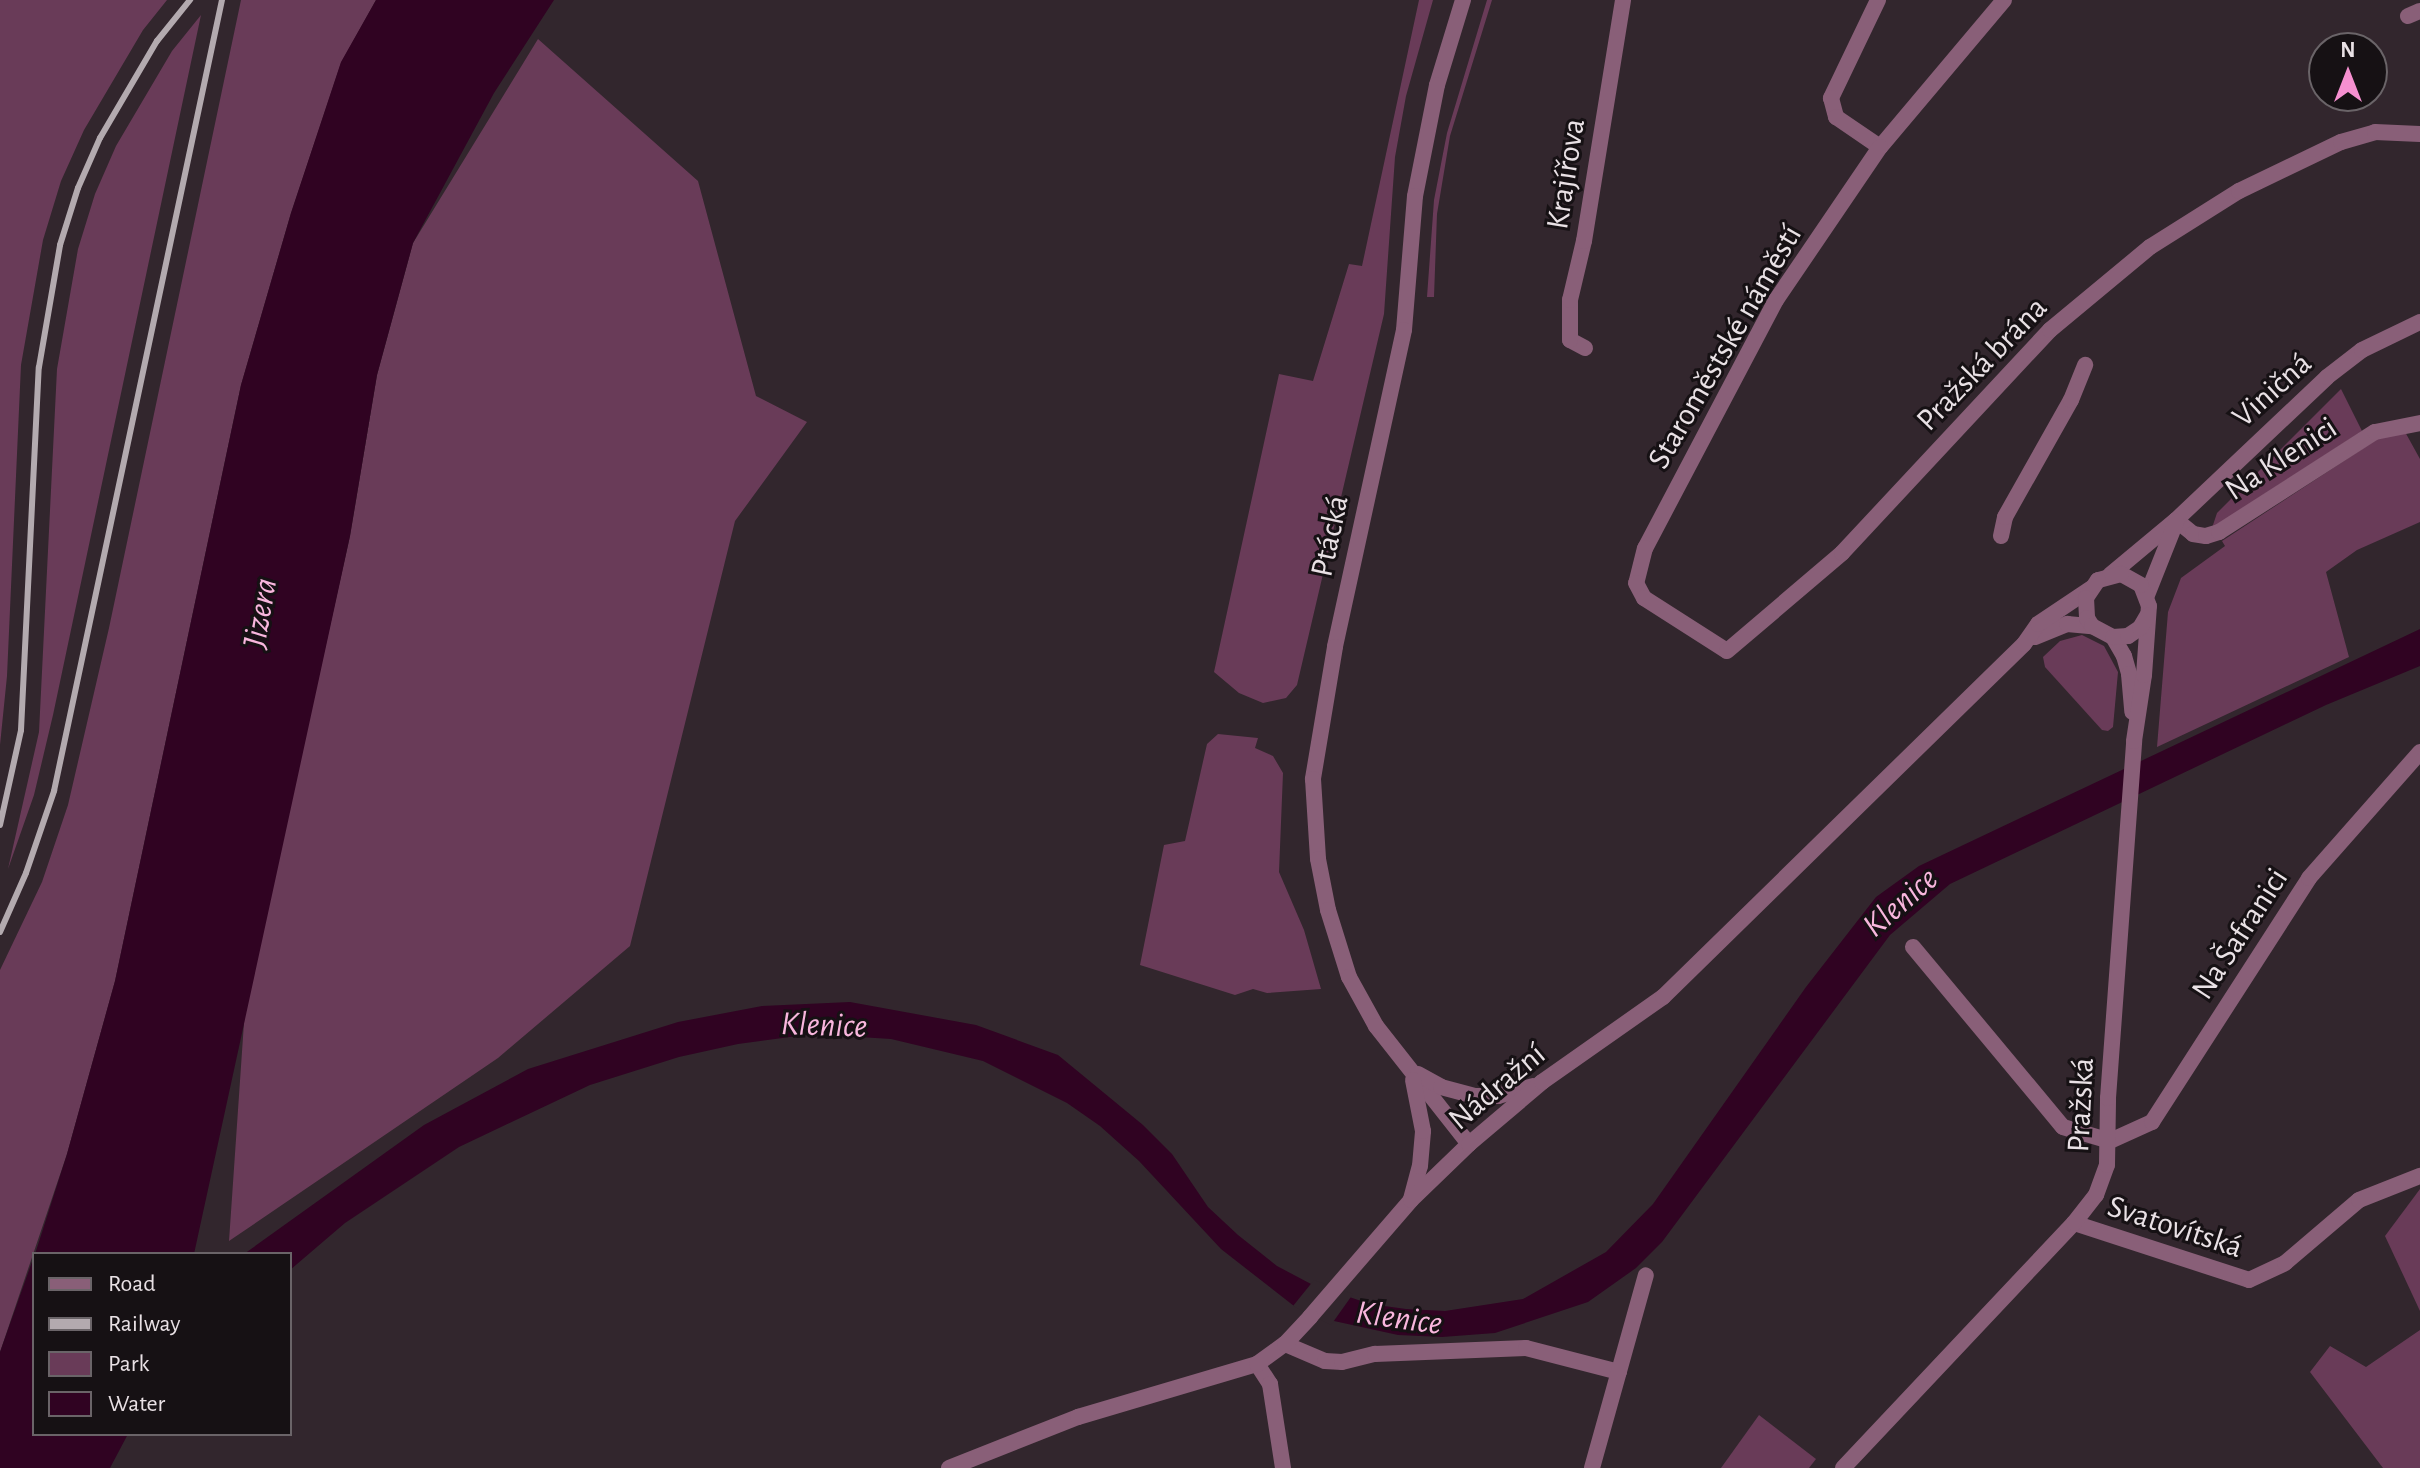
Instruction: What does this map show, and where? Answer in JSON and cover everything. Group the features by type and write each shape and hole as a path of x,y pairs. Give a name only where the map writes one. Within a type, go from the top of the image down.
{"street":[{"name":"Ptácká","path":"1463,0 1437,85 1415,196 1404,330 1335,647 1313,779 1318,859 1328,910 1349,977 1376,1026 1469,1144"},
{"name":"Krajířova","path":"1585,348 1570,340 1570,300 1584,241 1623,0"},
{"path":"1878,0 1831,98 1836,117 1880,147"},
{"name":"Staroměstské náměstí","path":"1636,583 1645,548 1776,300 1880,147 2004,0"},
{"name":"Pražská brána","path":"1636,583 1644,598 1727,651 1842,553 2050,330 2150,247 2239,191 2341,142 2375,132 2420,134"},
{"name":"Viničná","path":"2110,575 2176,520 2327,377 2362,350 2420,322"},
{"path":"2001,536 2005,517 2071,400 2085,365"},
{"name":"Na Klenici","path":"2176,520 2193,534 2206,536 2219,532 2375,432 2420,423"},
{"name":"Viničná","path":"2147,595 2176,520"},
{"path":"2110,575 2132,578 2147,595 2147,616 2140,628 2128,636 2113,637 2092,626 2085,608 2090,589 2110,575"},
{"name":"Nádražní","path":"949,1468 1078,1417 1257,1364 1285,1344 1411,1200 1469,1144 1542,1082 1663,997 2024,644 2038,624 2090,589"},
{"name":"Pražská","path":"1843,1468 2074,1223 2096,1195 2107,1165 2110,1141 2108,1098 2134,741 2144,675 2147,616"},
{"name":"Nádražní","path":"2024,644 2049,629 2067,624 2092,626"},
{"name":"Pražská","path":"2113,637 2124,656 2129,674 2134,741"},
{"name":"Na Šafranici","path":"2110,1141 2152,1122 2309,878 2420,752"},
{"name":"Svatovítská","path":"1913,947 2063,1127 2110,1141"},
{"name":"Ptácká","path":"1410,1069 1441,1087 1475,1096 1498,1096 1542,1082"},
{"name":"Ptácká","path":"1410,1069 1423,1131 1420,1166 1411,1200"},
{"name":"Svatovítská","path":"2074,1223 2249,1280 2285,1263 2359,1200 2420,1176"},
{"path":"1592,1468 1646,1275"},
{"path":"1285,1344 1325,1361 1342,1362 1375,1354 1526,1348 1619,1372"},
{"path":"1257,1364 1270,1384 1283,1468"}],"green space":[{"path":"0,0 167,0 143,30 84,130 61,181 43,240 21,365 7,676 0,745"},
{"path":"241,0 376,0 341,63 291,213 241,385 115,981 67,1154 0,1352 0,970 42,882 68,805 109,628"},
{"path":"1419,0 1433,0 1406,96 1395,157 1384,314 1297,685 1286,698 1263,703 1239,693 1214,672 1279,374 1313,381 1349,264 1362,266"},
{"path":"1487,0 1492,0 1450,136 1437,214 1434,297 1427,297 1434,200 1447,133"},
{"path":"201,15 53,715 34,795 8,869 39,732 57,369 78,249 95,194 116,146 172,51"},
{"path":"538,39 698,181 756,396 807,422 735,521 630,946 498,1058 229,1241 245,1008 350,536 377,375 413,243"},
{"path":"2341,389 2362,431 2212,528 2217,513"},
{"path":"2404,430 2420,459 2420,522 2357,550 2326,572 2349,657 2157,747 2168,612 2181,578 2225,546 2222,541 2379,438"},
{"path":"2082,635 2104,646 2118,672 2113,727 2108,731 2102,730 2045,667 2043,657 2060,641"},
{"path":"1218,734 1258,738 1255,748 1273,756 1283,773 1279,872 1304,930 1321,989 1267,993 1253,989 1235,995 1140,965 1164,845 1185,841 1207,744"},
{"path":"2420,1189 2420,1311 2385,1236"},
{"path":"2420,1330 2420,1468 2383,1468 2310,1372 2330,1346 2366,1367"},
{"path":"1759,1415 1816,1459 1809,1468 1721,1468"}],"water":[{"name":"Jizera","path":"376,0 554,0 494,93 413,243 377,375 350,536 194,1252 36,1252 67,1154 115,981 241,385 291,213 341,62"},
{"name":"Klenice","path":"2420,629 2420,666 2326,705 1950,884 1890,935 1662,1242 1636,1268 1588,1302 1495,1333 1442,1337 1398,1335 1334,1321 1294,1306 1221,1249 1139,1161 1100,1126 1067,1103 983,1061 891,1039 812,1034 738,1044 679,1057 590,1085 459,1147 345,1223 292,1268 292,1252 247,1252 424,1125 528,1069 678,1022 762,1006 850,1002 976,1025 1058,1055 1143,1125 1172,1154 1208,1207 1238,1235 1277,1266 1311,1284 1370,1304 1406,1309 1445,1311 1523,1299 1606,1252 1653,1204 1806,987 1876,897 1919,866"},
{"path":"32,1262 32,1436 127,1436 110,1468 0,1468 0,1352"}],"pier":[{"path":"1314,1280 1353,1294 1331,1325 1293,1306"}],"railway":[{"path":"0,825 21,730 39,367 60,245 78,188 100,138 157,41 190,0"},
{"path":"0,932 26,873 54,791 222,0"}]}
